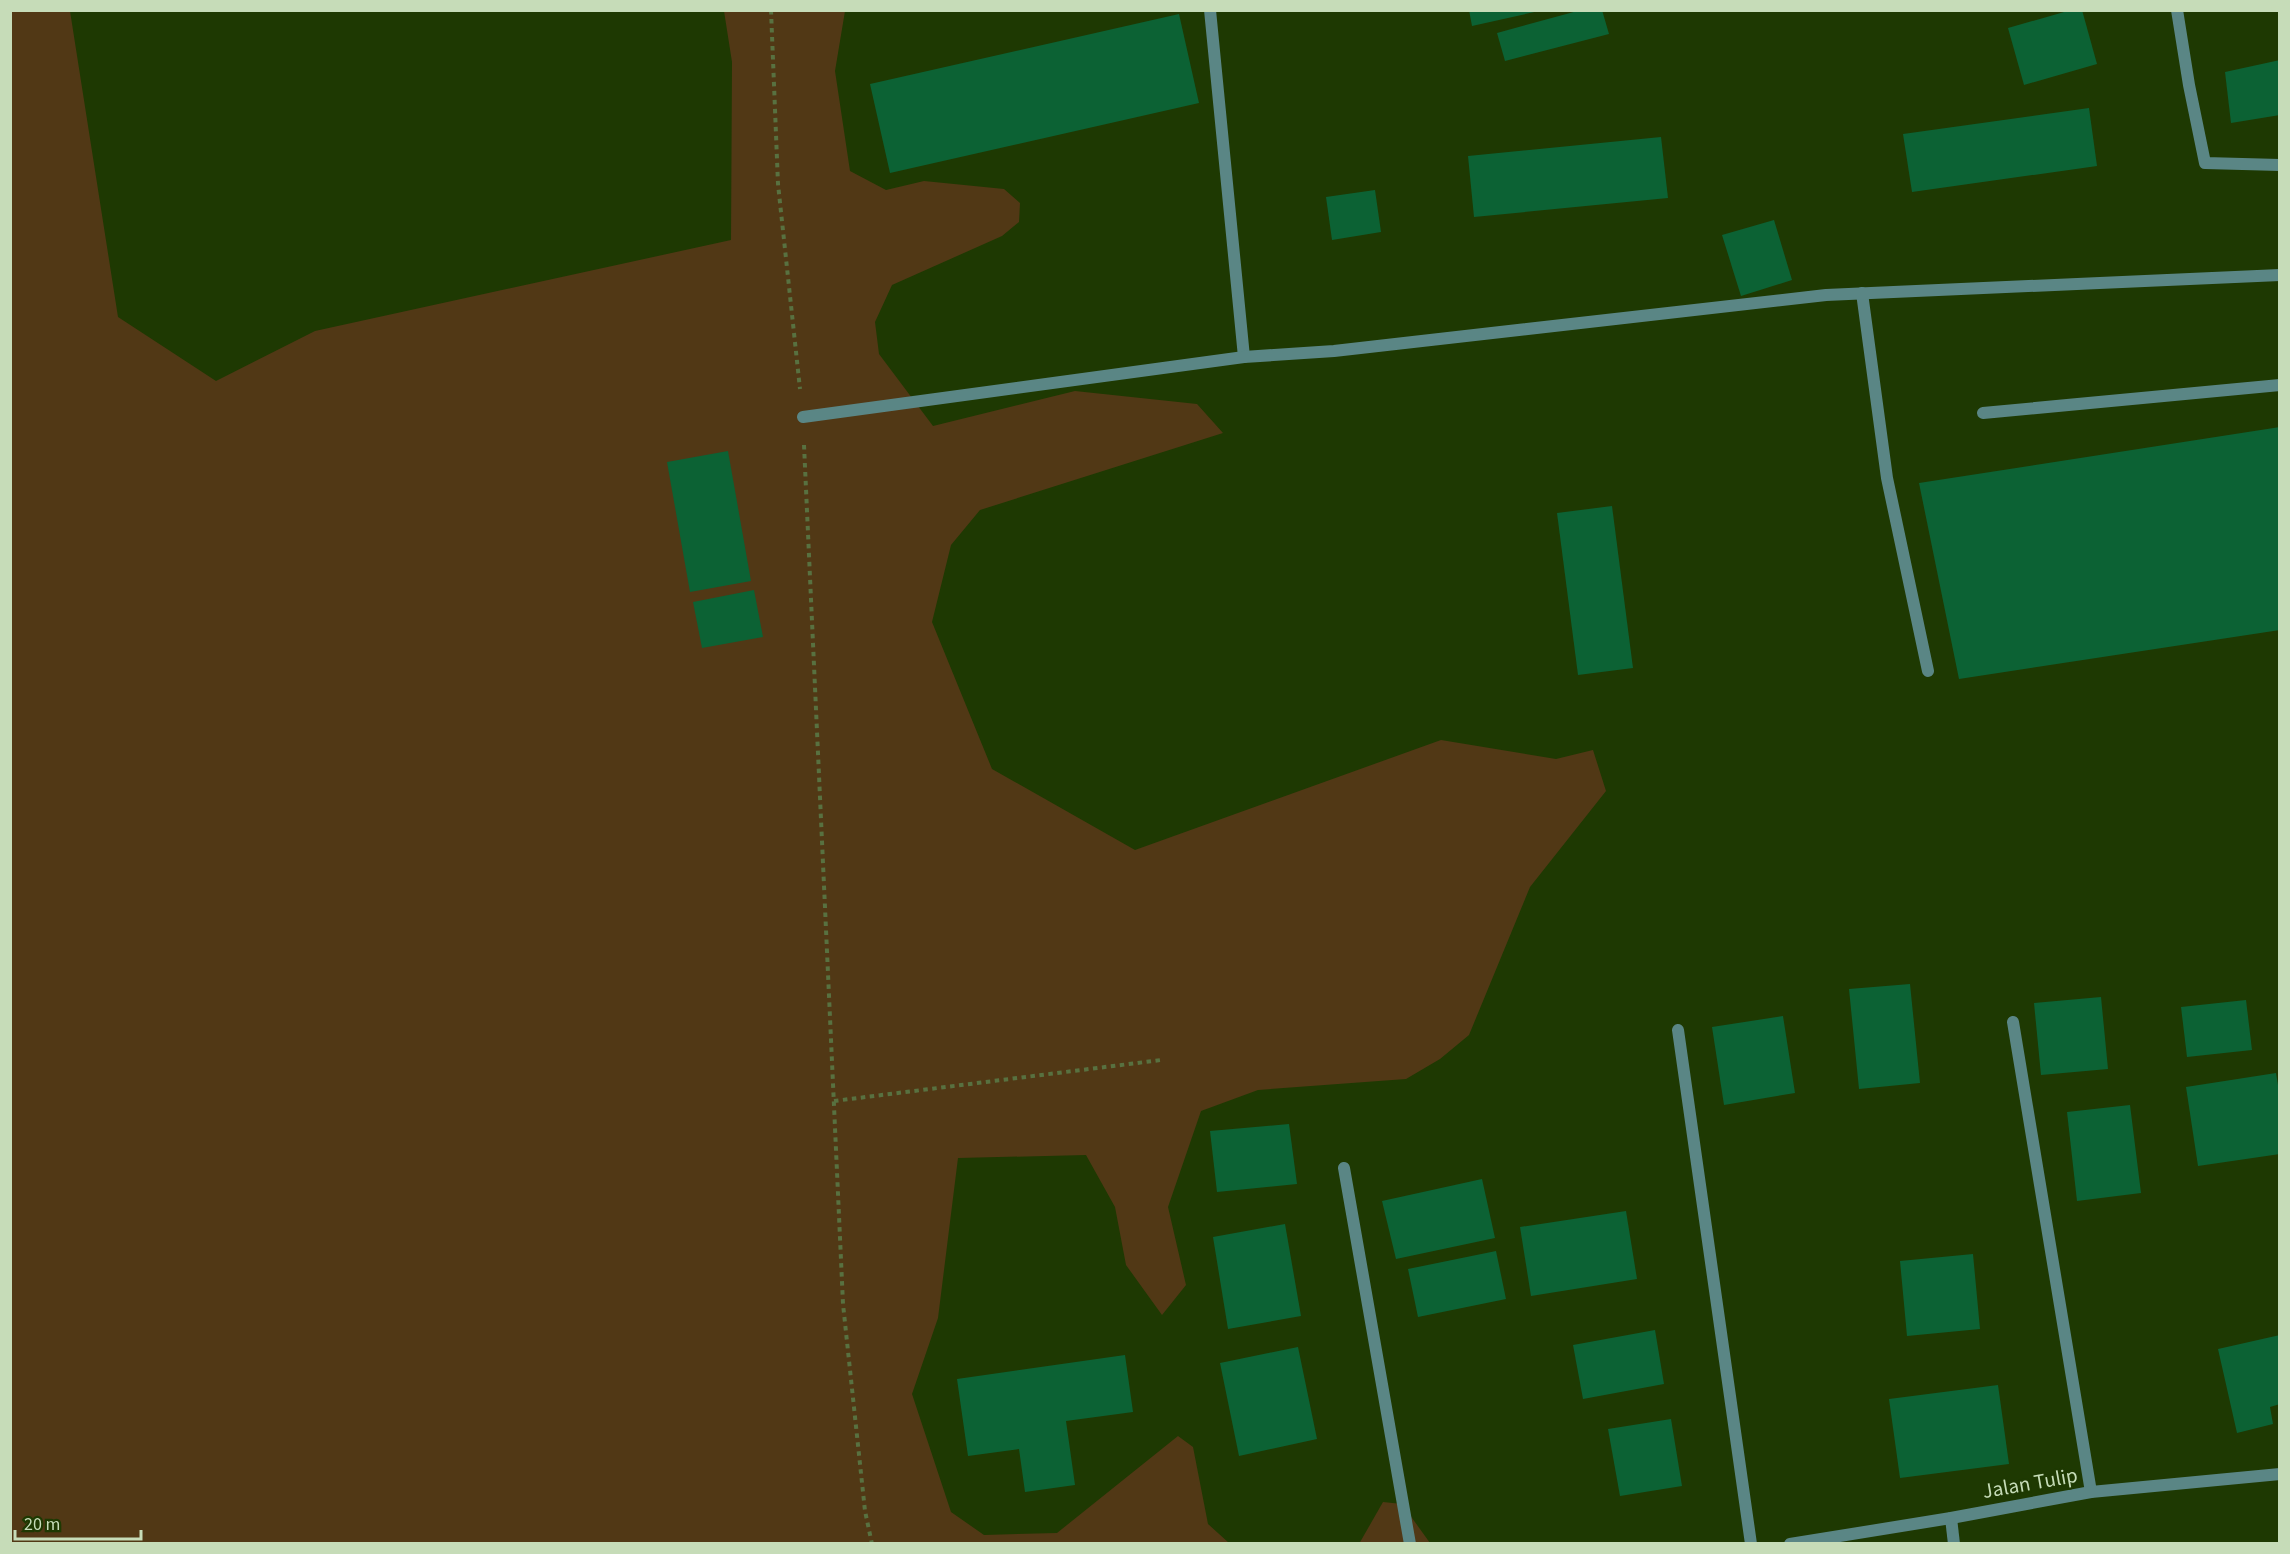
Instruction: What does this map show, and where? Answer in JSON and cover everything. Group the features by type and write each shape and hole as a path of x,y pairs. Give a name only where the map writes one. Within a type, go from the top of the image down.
{"street":[{"path":"1210,10 1244,357"},
{"path":"2177,10 2205,163 2280,165"},
{"path":"803,417 1244,357 1334,351 1826,295 2280,275"},
{"path":"1862,293 1887,478 1928,670"},
{"path":"1983,413 2280,385"},
{"path":"2013,1022 2091,1492"},
{"path":"1678,1030 1751,1544"},
{"path":"1344,1168 1410,1544"},
{"name":"Jalan Tulip","path":"1790,1544 2091,1492 2280,1474"},
{"path":"1951,1518 1954,1544"}],"path":[{"path":"771,10 778,184 803,417 843,1304 866,1511 872,1544"},
{"path":"834,1101 1161,1060"}],"shaded area":[{"path":"11,11 70,11 118,317 216,381 315,331 731,240 732,62 724,11 845,11 835,71 850,171 886,190 924,181 1004,189 1020,203 1019,222 1002,236 892,285 875,322 879,354 933,426 1075,391 1197,404 1223,433 980,510 951,545 932,622 992,769 1135,850 1441,740 1556,759 1593,750 1606,791 1530,887 1469,1035 1440,1059 1406,1079 1258,1090 1201,1111 1168,1207 1186,1285 1162,1315 1126,1265 1115,1207 1086,1155 958,1158 938,1318 912,1394 951,1512 984,1535 1057,1533 1178,1436 1193,1447 1208,1524 1229,1543 11,1544"},
{"path":"1383,1502 1402,1504 1430,1543 1359,1544"}],"building":[{"path":"1469,10 1539,10 1539,11 1472,26"},
{"path":"1581,10 1602,10 1609,34 1505,61 1497,33"},
{"path":"2071,10 2082,10 2097,64 2024,85 2008,28"},
{"path":"1179,14 1199,103 890,173 870,84"},
{"path":"2280,60 2280,115 2231,123 2225,72"},
{"path":"2089,108 2097,166 1912,192 1903,134"},
{"path":"1661,137 1668,198 1474,217 1468,156"},
{"path":"1375,190 1381,232 1332,240 1326,197"},
{"path":"1774,220 1792,280 1741,296 1722,235"},
{"path":"2280,427 2280,630 1959,679 1919,483"},
{"path":"728,451 751,581 690,592 667,462"},
{"path":"1612,506 1633,668 1578,675 1557,513"},
{"path":"754,590 763,637 702,648 693,602"},
{"path":"1910,984 1920,1083 1859,1089 1849,989"},
{"path":"2101,997 2108,1069 2041,1075 2034,1003"},
{"path":"2246,1000 2252,1050 2187,1057 2181,1007"},
{"path":"1783,1016 1795,1093 1724,1105 1712,1027"},
{"path":"2276,1073 2280,1097 2280,1154 2198,1166 2186,1087"},
{"path":"2130,1105 2141,1193 2077,1201 2067,1112"},
{"path":"1289,1124 1297,1184 1217,1192 1210,1131"},
{"path":"1482,1179 1495,1238 1396,1259 1382,1201"},
{"path":"1626,1211 1637,1279 1531,1296 1520,1227"},
{"path":"1285,1224 1301,1316 1228,1329 1213,1237"},
{"path":"1496,1251 1506,1299 1418,1317 1408,1269"},
{"path":"1973,1254 1980,1329 1907,1336 1900,1261"},
{"path":"1655,1330 1664,1384 1583,1399 1573,1345"},
{"path":"2280,1335 2280,1404 2270,1407 2273,1424 2237,1433 2218,1349"},
{"path":"1298,1347 1317,1439 1239,1456 1220,1363"},
{"path":"1125,1355 1133,1412 1066,1421 1075,1485 1025,1492 1019,1449 968,1456 957,1379"},
{"path":"1998,1385 2009,1464 1900,1478 1889,1399"},
{"path":"1671,1419 1682,1486 1620,1496 1608,1429"}]}
